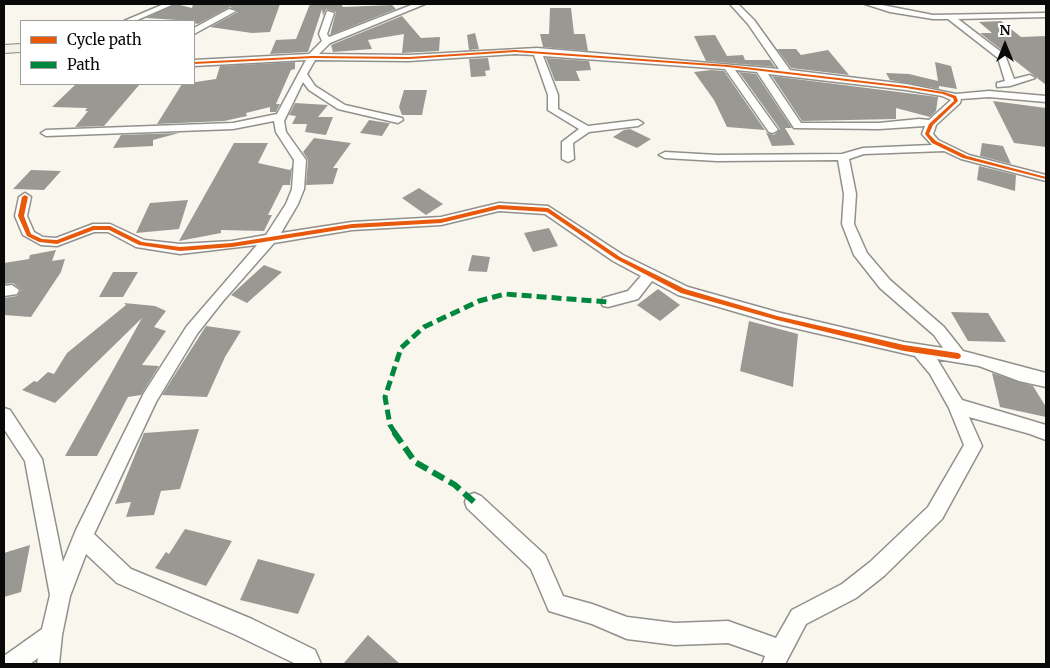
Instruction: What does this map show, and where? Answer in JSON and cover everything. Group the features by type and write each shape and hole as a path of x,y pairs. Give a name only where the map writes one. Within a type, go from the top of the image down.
{"street":[{"path":"130,20 170,4"},
{"path":"48,664 51,635 60,596 83,538 150,398 168,365 218,297 271,238 292,204 298,189 300,160 281,132 279,121 302,74 312,57 327,41 421,4"},
{"path":"734,4 751,22 786,72"},
{"path":"869,4 915,14 950,17 1046,15"},
{"path":"390,6 402,12"},
{"path":"195,30 232,11"},
{"path":"327,41 323,34 330,13"},
{"path":"950,17 1002,57 1006,76 1010,83"},
{"path":"4,49 20,48"},
{"path":"537,51 554,96 553,110 586,129"},
{"path":"195,63 312,57 409,58 537,51 786,72 913,88 944,93 955,97 989,94 1046,99"},
{"path":"728,66 772,130"},
{"path":"760,70 798,126 862,127 919,122 930,124"},
{"path":"302,74 312,88 342,107 398,120"},
{"path":"989,94 997,85 1030,78"},
{"path":"955,97 956,101 930,124 927,134 934,142 943,148 1000,168 1046,178"},
{"path":"46,133 233,126 281,116"},
{"path":"568,159 567,142 586,129 638,123"},
{"path":"665,155 717,158 843,157 863,151 943,148"},
{"path":"843,157 850,194 848,224 861,255 886,284 938,331 958,356"},
{"path":"25,197 20,216 29,235 40,241 56,242 93,228 110,228 141,244 162,248 206,249 352,226 440,220 498,207 548,210 618,258 684,291 776,318 919,350 980,360 1019,374 1046,380"},
{"path":"608,302 633,295 650,274"},
{"path":"474,502 538,562 556,604 592,614 627,628 676,634 728,632 778,658 800,617 849,591 878,568 935,514 973,446 956,406 936,369 919,350"},
{"path":"956,406 1033,426 1046,433"},
{"path":"4,415 33,459 60,596"},
{"path":"83,538 124,576 244,627 307,658 310,664"},
{"path":"12,664 51,635"}],"building":[{"path":"176,4 192,8 193,4 280,4 270,32 252,33 210,27 238,12 230,7 198,24 195,23 195,20 146,18"},
{"path":"310,4 341,4 343,7 392,5 396,9 330,35 336,12 326,9 323,16 322,9 308,52 270,54 276,40 296,39"},
{"path":"550,8 571,8 574,34 585,34 588,51 543,47 540,34 549,34"},
{"path":"402,16 421,38 440,37 439,51 402,53 404,34 368,40 372,49 333,52 331,45"},
{"path":"1001,21 1021,37 1046,36 1046,85 980,33 992,33 979,22"},
{"path":"475,33 479,49 469,50 467,35"},
{"path":"715,35 727,56 743,55 745,60 770,60 775,67 706,61 694,36"},
{"path":"777,49 796,49 801,55 828,50 849,75 791,68"},
{"path":"488,58 490,70 485,71 486,76 471,77 469,59"},
{"path":"546,58 589,61 591,70 576,71 580,81 555,81"},
{"path":"295,62 295,69 291,70 276,104 280,104 276,112 270,112 270,107 246,113 247,116 224,121 157,124 181,85 195,85 195,82 216,79 220,66"},
{"path":"935,62 951,66 957,89 939,86 939,89 890,80 886,73 909,74 938,81"},
{"path":"724,71 765,130 727,127 714,100 694,72"},
{"path":"739,72 756,74 792,128 785,128 795,145 772,146 765,130 767,133 774,135 780,129"},
{"path":"772,76 938,97 936,111 930,117 896,108 896,119 802,121"},
{"path":"75,85 139,85 104,126 75,127 88,111 85,111 87,108 52,107"},
{"path":"404,90 427,90 422,115 402,115 399,107"},
{"path":"993,101 1046,108 1046,147 1014,143"},
{"path":"295,103 328,105 318,117 333,117 326,135 305,132 307,124 292,124 296,116 289,115"},
{"path":"369,120 390,123 382,136 360,133"},
{"path":"630,129 651,139 637,148 613,137 624,130"},
{"path":"179,133 153,140 153,146 113,148 121,135"},
{"path":"314,138 351,143 333,168 338,168 333,184 306,185 308,160 303,152"},
{"path":"234,143 268,143 258,163 290,170 292,167 290,185 283,185 268,215 272,215 264,231 221,230 221,233 179,241"},
{"path":"982,143 1003,146 1011,164 980,156"},
{"path":"979,166 1016,175 1015,191 977,180"},
{"path":"31,170 61,171 44,190 13,189"},
{"path":"419,188 443,204 426,215 402,198"},
{"path":"188,200 179,229 136,233 150,203"},
{"path":"549,228 558,246 533,252 524,233"},
{"path":"56,250 52,261 65,259 61,272 31,317 4,315 4,298 17,296 21,290 13,283 4,284 4,263 29,259 30,255"},
{"path":"472,255 490,257 487,272 468,271"},
{"path":"264,265 282,272 247,303 231,295"},
{"path":"113,272 138,272 123,297 99,297"},
{"path":"658,289 680,305 660,321 637,305"},
{"path":"124,303 155,306 166,311 154,327 166,331 142,365 159,366 141,395 128,397 97,456 65,456 142,318 55,403 22,390 34,381 37,382 48,372 54,374 67,353 126,305"},
{"path":"951,312 988,313 1006,342 968,341"},
{"path":"749,321 798,334 793,387 740,371"},
{"path":"206,326 241,331 225,357 207,397 162,395"},
{"path":"992,373 1033,386 1046,407 1046,417 1000,407"},
{"path":"199,429 180,489 161,491 154,515 126,517 131,502 115,504 144,433"},
{"path":"185,529 232,541 206,586 155,568 166,552 169,554"},
{"path":"30,545 21,592 4,597 4,553"},
{"path":"258,559 315,574 298,614 240,600"},
{"path":"368,635 400,664 343,664"}],"marked path":[{"path":"474,502 455,485 415,462 390,425 385,397 401,348 424,327 479,301 505,294 608,302"}],"cycle path":[{"path":"195,63 312,57 409,58 515,51 728,66 906,87 944,93 955,97 956,101 931,124 927,134 934,142 965,157 1046,178"},
{"path":"25,197 21,216 29,235 41,241 57,242 93,228 110,228 141,244 180,249 232,245 352,226 441,221 499,207 548,210 618,258 683,291 777,318 904,348 958,356"}]}
